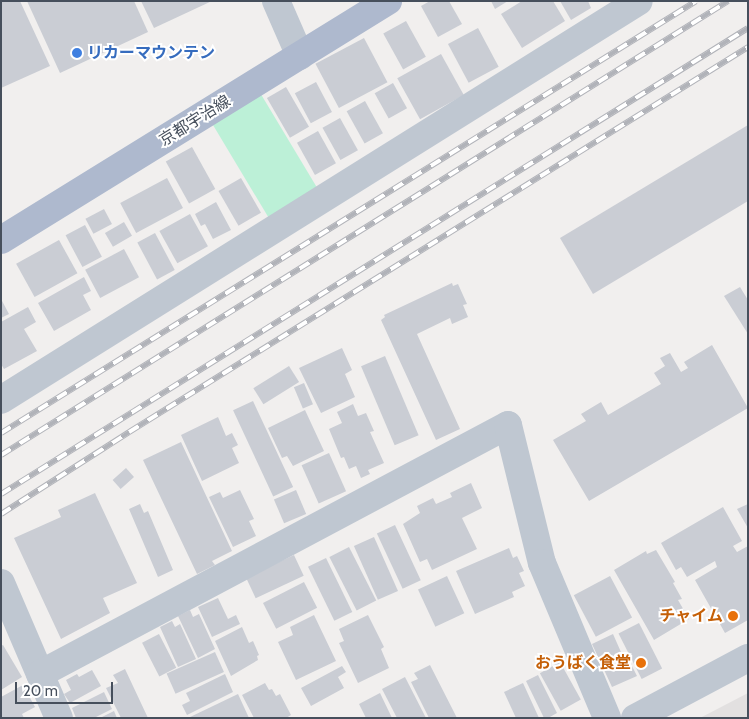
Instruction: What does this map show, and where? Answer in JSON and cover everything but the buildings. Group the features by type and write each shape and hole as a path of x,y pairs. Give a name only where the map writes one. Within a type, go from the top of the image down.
{"main road":[{"name":"京都宇治線","path":"1,240 388,1"}],"street":[{"path":"276,1 300,56"},
{"path":"1,400 639,1"},
{"path":"40,674 508,425 542,563 607,718"},
{"path":"1,583 7,616 40,674 59,718"},
{"path":"635,718 748,658"}],"shaded area":[{"path":"748,693 748,718 700,718"}],"green space":[{"path":"259,91 318,189 269,218 210,120"}],"railway":[{"path":"1,433 696,1"},
{"path":"1,455 728,1"},
{"path":"1,494 748,28"},
{"path":"1,514 129,432 748,47"}],"place":[{"name":"リカーマウンテン","path":"77,53"},
{"name":"チャイム","path":"733,616"},
{"name":"おうばく食堂","path":"641,663"}]}
